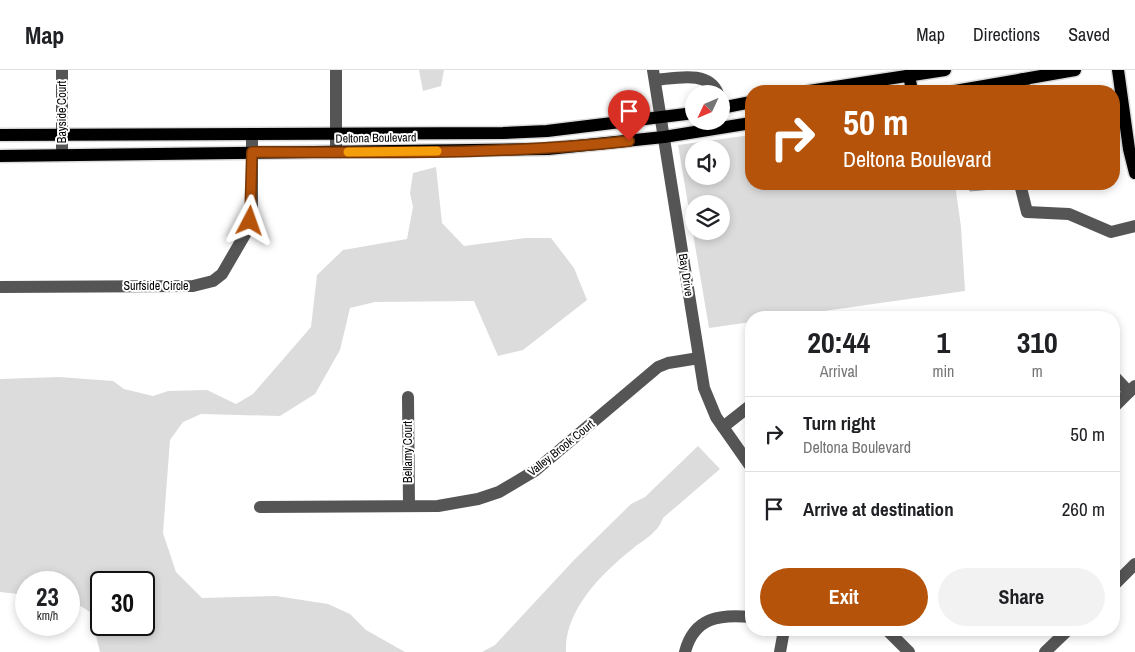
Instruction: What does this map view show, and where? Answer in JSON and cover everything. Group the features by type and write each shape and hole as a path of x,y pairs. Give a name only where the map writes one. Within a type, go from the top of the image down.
{"main road":[{"path":"844,85 944,70"},
{"path":"1024,85 1075,70"},
{"path":"1118,70 1130,121 1135,173"},
{"path":"730,106 745,103"},
{"name":"Deltona Boulevard","path":"0,135 512,133 660,119 685,115"},
{"name":"Deltona Boulevard","path":"0,156 548,149 664,137 745,124"}],"street":[{"name":"Bayside Court","path":"62,70 62,154"},
{"path":"336,70 336,152"},
{"path":"654,75 702,75 712,81 714,85"},
{"name":"Bay Drive","path":"654,75 699,358 709,403 745,458"},
{"name":"Surfside Circle","path":"0,287 193,286 213,280 227,268 250,221 252,135"},
{"path":"1022,190 1028,212 1069,214 1111,232 1135,226"},
{"name":"Valley Brook Court","path":"260,507 438,506 478,499 518,482 536,470 658,367 699,358"},
{"path":"1120,380 1132,389 1120,401"},
{"name":"Bellamy Court","path":"408,398 409,506"},
{"path":"723,427 745,410"},
{"path":"1120,579 1135,564"},
{"path":"685,652 694,632 710,620 726,616 745,617"},
{"path":"780,652 783,636"},
{"path":"893,636 909,652"},
{"path":"1045,652 1062,636"}],"shaded area":[{"path":"419,70 444,70 441,86 423,91"},
{"path":"745,136 745,190 956,190 961,227 965,291 824,311 745,311 745,323 709,328 694,240 730,240 730,195 686,195 678,145 685,144 685,185 730,185 730,140 714,140"},
{"path":"436,167 442,223 464,246 525,238 551,238 574,268 587,300 523,350 498,356 474,301 375,302 350,308 340,350 315,394 280,416 201,414 183,422 170,440 163,533 176,572 202,598 276,596 328,604 350,614 366,630 405,652 100,652 96,636 155,636 155,571 90,571 90,612 80,606 80,571 15,571 15,594 0,592 0,379 59,377 113,381 124,389 153,396 168,391 207,390 236,404 253,394 311,327 317,275 343,250 407,239 413,207 410,193 413,173"},
{"path":"698,446 720,469 663,518 654,532 608,570 586,595 571,622 566,652 482,652 495,645 574,560 631,504 645,497"}],"slow traffic":[{"path":"348,152 437,151"}],"route":[{"path":"250,221 252,209 252,152 504,151 548,149 629,141"}]}
